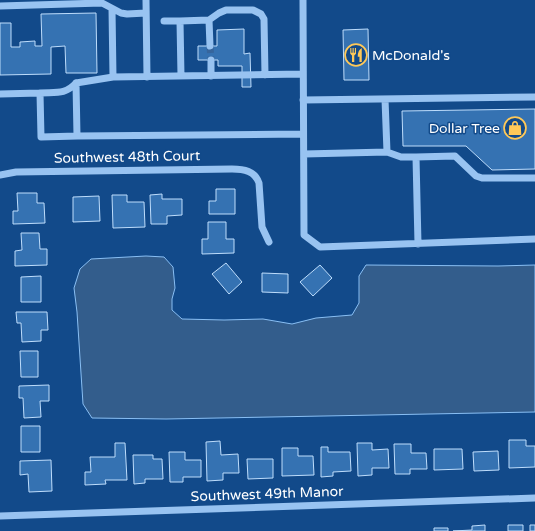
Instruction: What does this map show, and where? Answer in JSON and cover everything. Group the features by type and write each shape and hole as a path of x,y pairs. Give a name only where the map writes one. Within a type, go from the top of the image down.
{"street":[{"path":"146,0 147,77"},
{"path":"303,0 304,235 320,247 535,239"},
{"path":"0,6 102,3 112,9 127,14 146,13"},
{"path":"112,9 113,78"},
{"path":"164,21 209,20 226,10 253,10 261,14 264,19 265,75"},
{"path":"209,20 210,46"},
{"path":"180,21 182,76"},
{"path":"211,60 211,76"},
{"path":"0,94 61,92 70,89 76,82 113,78 303,74"},
{"path":"76,82 77,136"},
{"path":"40,93 41,137 303,134"},
{"path":"303,100 535,97"},
{"path":"385,99 387,152"},
{"path":"304,154 387,152 401,157 455,156 476,176 482,178 535,178"},
{"path":"416,157 418,244"},
{"name":"Southwest 48th Court","path":"0,175 16,172 247,170 254,174 257,178 260,188 262,227 269,242"},
{"name":"Southwest 49th Manor","path":"0,516 535,498"}],"water":[{"path":"146,256 164,257 173,267 175,288 172,299 172,310 182,319 263,319 292,324 316,318 352,315 359,303 359,276 366,265 535,265 535,412 166,419 92,418 83,404 74,288 80,269 91,259"}],"building":[{"path":"96,13 97,73 66,73 65,46 51,47 51,74 0,75 0,23 11,23 11,47 20,47 20,42 35,41 35,46 42,46 41,14"},
{"path":"244,29 244,54 250,53 251,87 242,87 242,66 218,66 218,60 198,60 198,46 217,46 217,30"},
{"name":"McDonald's","path":"368,29 369,80 344,80 343,30"},
{"path":"535,109 535,169 492,170 466,146 403,146 402,111"},
{"path":"216,189 235,189 235,214 209,214 209,201 216,201"},
{"path":"17,193 37,193 37,203 44,203 45,223 13,224 13,211 18,211"},
{"path":"162,194 162,199 182,199 182,215 167,216 167,224 151,224 150,195"},
{"path":"112,195 127,195 127,202 144,202 145,227 113,228"},
{"path":"99,196 100,221 73,222 73,197"},
{"path":"208,222 226,222 226,239 234,239 234,253 202,254 202,239 208,239"},
{"path":"21,233 39,233 40,249 47,249 47,265 15,266 15,251 22,250"},
{"path":"226,263 242,282 229,294 212,274"},
{"path":"320,265 332,278 313,296 300,282"},
{"path":"262,273 288,274 288,293 262,292"},
{"path":"41,276 41,302 21,302 21,277"},
{"path":"16,312 47,312 48,330 41,330 41,341 22,342 21,323 17,323"},
{"path":"20,351 38,351 38,377 21,377"},
{"path":"49,385 49,401 40,401 41,417 24,418 23,398 19,398 19,386"},
{"path":"21,426 40,426 40,452 21,452"},
{"path":"509,440 526,440 526,446 535,446 535,467 509,468"},
{"path":"220,441 221,455 238,454 239,473 223,473 223,480 207,481 206,442"},
{"path":"115,443 125,443 127,480 105,480 106,484 85,485 85,472 91,472 90,457 115,457"},
{"path":"357,443 372,443 372,450 388,449 389,468 372,468 372,475 358,476"},
{"path":"394,444 411,444 411,453 426,453 427,469 410,469 410,474 395,474"},
{"path":"321,447 328,447 328,452 350,452 351,471 333,472 333,476 321,477"},
{"path":"282,448 298,448 298,456 313,456 314,475 282,476"},
{"path":"434,449 462,449 463,469 434,470"},
{"path":"498,451 499,470 474,471 473,452"},
{"path":"169,452 185,452 185,460 201,460 201,477 183,477 183,482 170,482"},
{"path":"133,455 153,455 153,459 162,459 163,479 145,479 145,483 134,484"},
{"path":"247,459 273,459 273,478 248,479"},
{"path":"51,460 52,491 29,492 28,474 20,475 20,461"},
{"path":"485,525 485,531 453,531 472,530 472,526"},
{"path":"508,525 523,525 523,531 508,531"},
{"path":"530,525 535,525 535,531 530,531"},
{"path":"434,528 448,528 448,531 434,531"}],"tunnel":[{"path":"210,46 211,60"}],"place":[{"name":"McDonald's","path":"356,55"},
{"name":"Dollar Tree","path":"515,128"}]}
